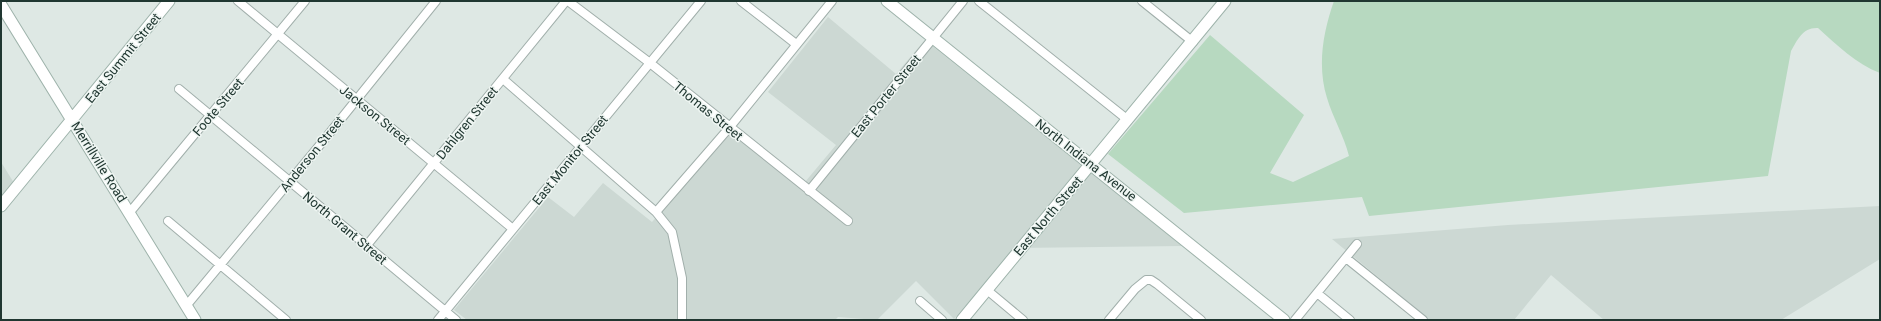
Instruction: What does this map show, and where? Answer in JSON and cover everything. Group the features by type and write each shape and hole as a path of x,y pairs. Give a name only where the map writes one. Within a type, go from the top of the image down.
{"street":[{"name":"East Summit Street","path":"1,206 169,1"},
{"name":"Jackson Street","path":"238,1 513,229"},
{"name":"Foote Street","path":"130,212 305,1"},
{"name":"Anderson Street","path":"186,306 290,182 436,1"},
{"name":"Thomas Street","path":"567,1 650,63 729,128 848,221"},
{"name":"Dahlgren Street","path":"367,245 567,1"},
{"name":"East Monitor Street","path":"438,320 701,1"},
{"path":"741,1 796,44"},
{"path":"656,212 729,128 832,1"},
{"name":"North Indiana Avenue","path":"887,1 1092,164 1284,320"},
{"name":"East Porter Street","path":"809,191 963,1"},
{"path":"979,1 1128,120"},
{"path":"1142,1 1193,42"},
{"name":"East North Street","path":"962,320 1226,1"},
{"name":"Merrillville Road","path":"1,5 130,212 195,320"},
{"path":"503,79 580,148 656,212 672,232 682,278 682,320"},
{"name":"North Grant Street","path":"179,89 456,320"},
{"path":"168,222 286,320"},
{"path":"1295,320 1357,244"},
{"path":"1346,258 1413,317 1423,320"},
{"path":"1109,320 1135,288 1146,280 1151,280 1157,284 1201,320"},
{"path":"986,290 1023,320"},
{"path":"1317,293 1350,320"},
{"path":"920,302 942,320"}],"shaded area":[{"path":"828,17 896,74 925,40 1182,246 1015,248 954,319 916,281 877,320 838,317 835,320 467,320 454,310 548,197 574,217 603,183 652,222 731,133 800,188 836,145 768,92"},
{"path":"1,162 14,183 1,199"},
{"path":"1880,206 1880,259 1781,320 1604,320 1551,275 1514,320 1418,320 1423,314 1332,239 1508,225"}],"green space":[{"path":"1334,1 1880,1 1880,73 1863,65 1818,28 1808,29 1796,42 1791,51 1768,176 1369,216 1362,197 1184,213 1108,154 1210,35 1304,115 1270,173 1293,182 1349,156 1327,98 1322,74 1324,37"}]}
